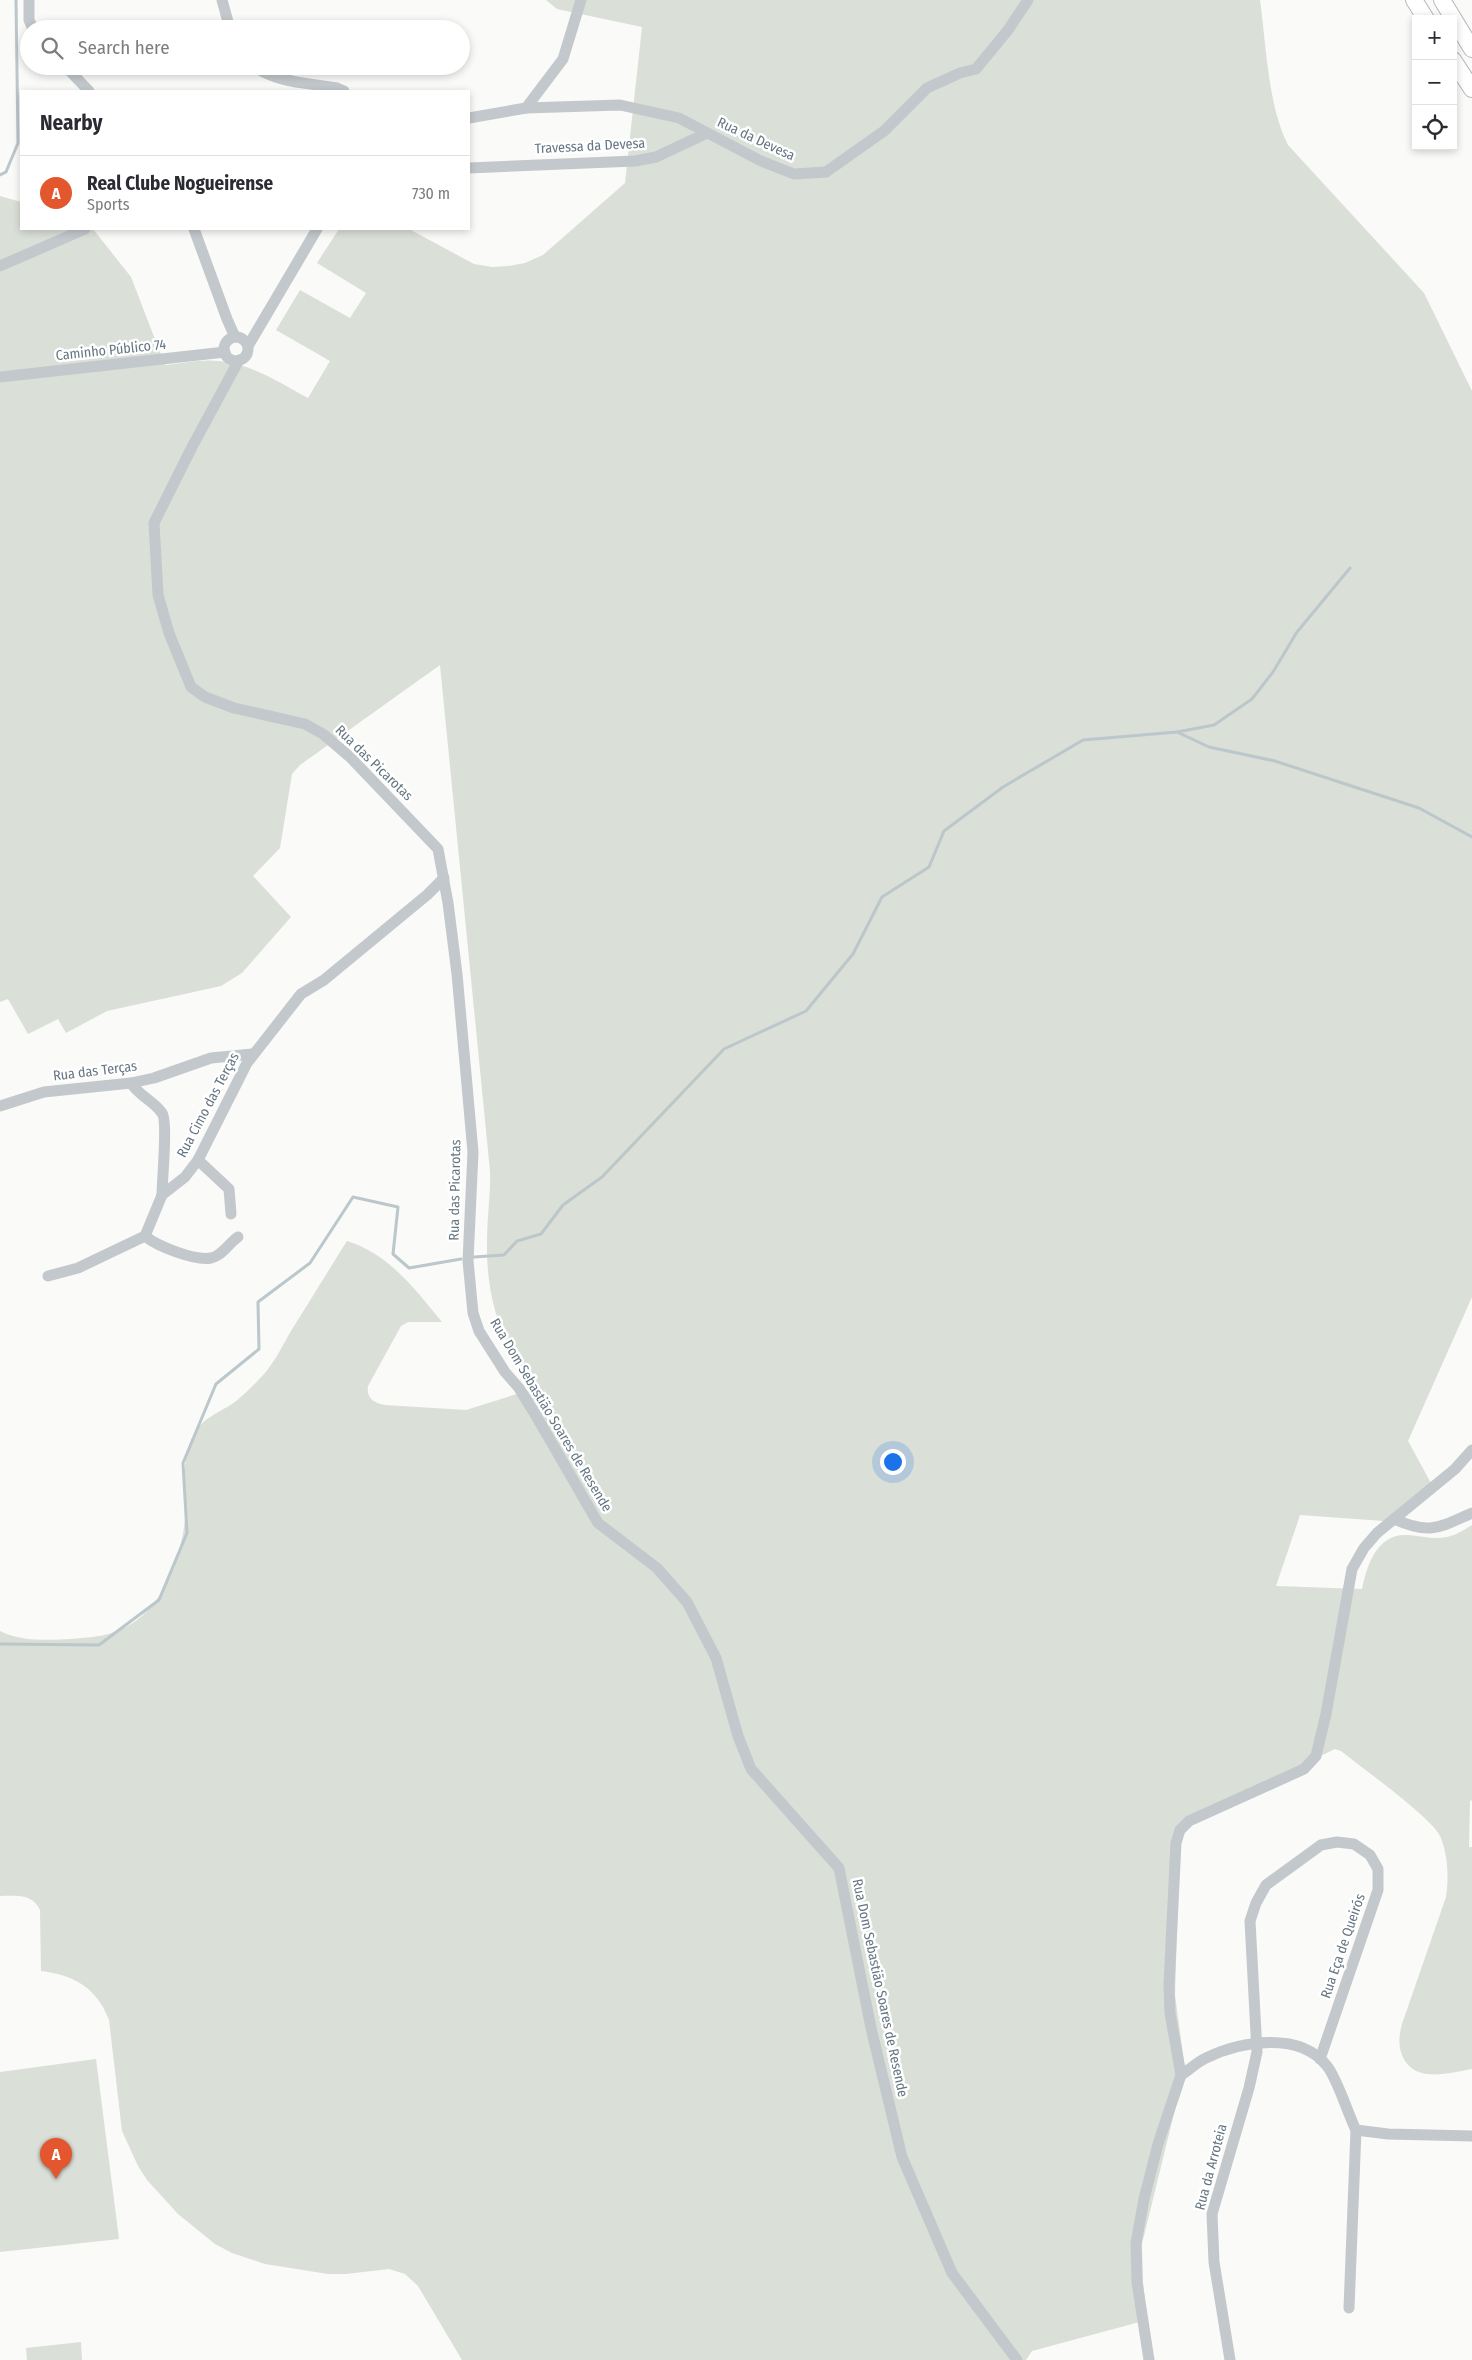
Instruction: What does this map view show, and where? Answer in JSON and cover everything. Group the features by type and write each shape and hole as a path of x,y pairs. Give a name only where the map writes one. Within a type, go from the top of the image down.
{"highway":[{"path":"1414,0 1423,15"},
{"path":"1442,0 1472,49"},
{"path":"1457,66 1472,89"}],"street":[{"path":"28,0 28,20"},
{"path":"222,0 228,20"},
{"path":"526,108 563,59 581,0"},
{"name":"Rua da Devesa","path":"470,118 526,108 620,105 679,118 761,161 794,174 826,172 884,131 927,88 960,73 976,69 1008,30 1028,0"},
{"path":"74,75 88,90"},
{"path":"266,75 342,90"},
{"name":"Travessa da Devesa","path":"470,168 635,161 656,157 707,133"},
{"path":"0,266 83,230"},
{"path":"194,230 227,319 236,337 242,339 248,346"},
{"path":"236,337 227,342 225,352 230,359 238,360 246,355 254,332 316,230"},
{"name":"Caminho Público 74","path":"0,377 225,352"},
{"name":"Rua das Picarotas","path":"238,360 154,523 158,595 169,633 191,686 205,697 234,708 305,724 323,734 350,757 438,850 444,878 457,974 472,1152 468,1261"},
{"name":"Rua Cimo das Terças","path":"162,1195 185,1177 198,1160 253,1054 301,994 324,980 428,895 444,878"},
{"name":"Rua das Terças","path":"0,1106 44,1092 131,1083 154,1078 211,1058 253,1054"},
{"path":"48,1276 78,1268 146,1236 162,1195 162,1162 166,1128 163,1114 152,1102 137,1093 131,1083"},
{"path":"198,1160 229,1189 231,1214"},
{"path":"146,1236 166,1247 198,1257 211,1258 223,1252 238,1237"},
{"name":"Rua Dom Sebastião Soares de Resende","path":"468,1261 473,1313 479,1331 492,1353 531,1408 598,1523 657,1568 687,1602 716,1658 738,1736 751,1769 839,1868 871,2028 902,2157 952,2274 1017,2360"},
{"path":"1149,2360 1137,2282 1136,2243 1144,2199 1158,2144 1181,2076 1170,2013 1169,1985 1176,1843 1180,1830 1189,1820 1212,1808 1304,1769 1316,1756 1326,1714 1352,1569 1369,1543 1394,1519 1455,1469 1472,1450"},
{"path":"1394,1519 1412,1527 1428,1529 1442,1527 1472,1513"},
{"name":"Rua Eça de Queirós","path":"1258,2043 1250,1920 1256,1903 1266,1885 1321,1845 1337,1842 1354,1844 1370,1855 1378,1869 1378,1890 1320,2059"},
{"path":"1181,2076 1206,2058 1258,2043 1291,2044 1315,2054 1328,2067 1356,2130 1349,2308"},
{"name":"Rua da Arroteia","path":"1230,2360 1214,2262 1212,2214 1249,2088 1258,2043"},
{"path":"1356,2130 1388,2134 1472,2136"}],"shaded area":[{"path":"546,0 1260,0 1272,94 1281,130 1288,145 1424,293 1472,391 1472,1297 1408,1441 1432,1485 1384,1521 1300,1515 1276,1586 1362,1589 1367,1570 1375,1552 1388,1539 1408,1535 1442,1538 1457,1534 1472,1525 1472,1800 1470,1801 1469,1847 1472,1847 1472,2069 1442,2074 1423,2073 1407,2064 1400,2047 1402,2024 1447,1890 1448,1874 1443,1843 1440,1836 1424,1817 1379,1780 1341,1751 1335,1749 1194,1816 1180,1839 1175,1995 1185,2069 1142,2244 1147,2320 1032,2351 1026,2360 462,2360 418,2286 405,2274 389,2269 328,2274 265,2264 232,2253 215,2244 178,2214 147,2180 138,2166 122,2131 109,2020 104,2009 91,1991 83,1985 64,1976 41,1971 40,1910 37,1905 28,1898 0,1896 0,1631 9,1635 40,1640 97,1636 122,1629 136,1621 148,1610 167,1583 179,1551 185,1519 185,1466 189,1445 194,1434 202,1423 235,1402 265,1373 347,1241 376,1254 400,1274 442,1322 408,1322 401,1326 368,1386 368,1394 377,1403 466,1410 536,1388 504,1336 489,1282 487,1239 490,1171 440,665 300,765 292,774 280,848 253,876 291,917 242,973 221,986 107,1011 66,1033 58,1019 28,1034 8,999 0,1002 0,196 20,202 20,230 94,230 131,277 165,365 206,360 231,363 265,375 308,398 330,361 276,330 300,290 350,318 366,293 317,263 338,230 411,230 474,264 492,267 509,266 525,263 543,255 625,183 642,27 557,9"},
{"path":"96,2059 119,2239 0,2252 0,2072"},
{"path":"81,2342 82,2360 27,2360 26,2348"}],"waterway":[{"path":"0,175 6,172 18,143 16,0"},
{"path":"474,1257 504,1255 517,1241 541,1234 563,1205 602,1177 724,1049 806,1011 853,954 882,897 929,867 944,831 1003,787 1083,740 1177,732 1214,725 1252,699 1273,672 1297,632 1350,568"},
{"path":"1177,732 1209,747 1275,761 1419,808 1472,837"},
{"path":"0,1644 99,1645 159,1600 187,1533 183,1463 216,1384 259,1349 258,1302 310,1263 353,1197 398,1207 393,1254 409,1268 461,1259"}],"place":[{"name":"Real Clube Nogueirense","path":"56,2179"}]}
